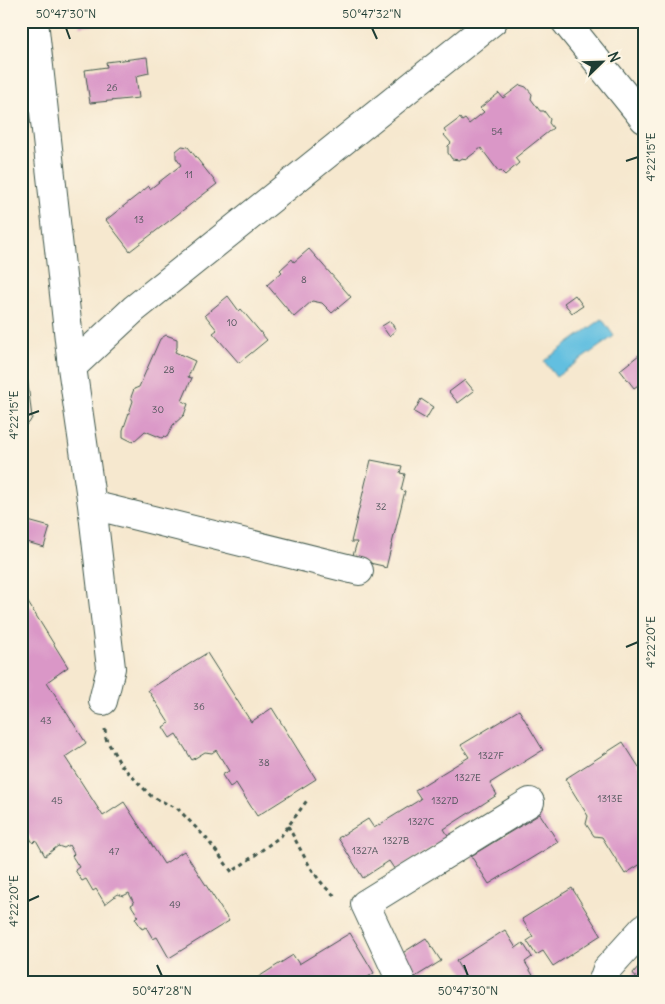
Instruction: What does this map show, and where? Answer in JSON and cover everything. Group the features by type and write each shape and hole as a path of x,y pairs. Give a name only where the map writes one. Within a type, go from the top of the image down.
{"street":[{"path":"34,21 72,367 92,505 111,668 103,701"},
{"path":"72,367 134,309 493,21"},
{"path":"565,21 644,119"},
{"path":"92,505 359,571"},
{"path":"398,983 400,981 364,904 530,802"},
{"path":"602,983 607,969 644,928"}],"path":[{"path":"103,701 106,739 121,765 151,796 178,809 206,838 232,872 280,836 308,799"},
{"path":"288,826 323,884 335,896 350,902 364,904"}],"water":[{"path":"602,319 614,336 556,377 544,361"}],"building":[{"path":"80,21 116,21 116,22 80,27"},
{"path":"147,57 149,73 136,76 139,98 90,103 85,70 107,67 106,62"},
{"path":"520,85 526,87 532,94 531,99 540,111 544,111 550,119 549,123 553,128 515,158 519,163 505,175 501,171 499,172 481,148 465,160 463,158 459,160 452,159 448,153 448,146 451,143 444,135 446,133 444,130 460,118 462,121 465,119 469,124 484,112 480,108 499,93 503,98"},
{"path":"182,146 188,147 217,184 130,251 106,220 149,186 150,189 181,165 176,158 176,151"},
{"path":"309,249 351,297 332,313 322,303 312,301 294,317 267,285 282,272 280,270 292,259 294,262"},
{"path":"575,295 583,306 572,313 564,303"},
{"path":"228,296 239,311 241,309 267,340 239,363 213,333 217,330 205,315"},
{"path":"390,321 396,330 389,336 382,326"},
{"path":"166,335 177,339 175,352 195,361 188,377 192,378 182,401 188,404 184,415 173,425 167,437 164,436 162,438 145,431 133,442 123,437 123,430 133,401 131,397 134,389 139,387 160,339"},
{"path":"21,346 24,350 32,418 25,425 21,425"},
{"path":"644,351 644,381 634,388 620,370"},
{"path":"465,380 474,391 458,403 449,392"},
{"path":"421,399 433,407 426,419 414,412"},
{"path":"371,460 402,466 400,473 405,474 401,490 405,491 386,568 352,559 357,542 351,542"},
{"path":"28,521 50,527 44,547 23,541"},
{"path":"24,596 68,667 47,682 86,743 65,757 103,816 124,802 164,864 184,851 229,921 169,958 157,937 153,939 146,927 142,929 135,918 138,916 131,905 134,903 129,893 123,896 118,894 105,904 96,889 93,891 86,879 82,881 75,870 79,867 72,856 74,854 69,845 64,848 58,846 45,856 36,840 33,843 26,831 22,834 21,832 21,776 24,774 21,770 21,598"},
{"path":"207,653 251,722 272,708 316,779 257,816 236,783 230,787 222,775 229,771 216,750 212,753 205,752 192,760 176,734 170,738 163,727 169,723 148,690"},
{"path":"519,710 543,750 490,783 497,795 444,829 449,837 395,870 389,861 363,878 338,838 368,819 374,828 421,799 415,790 469,757 461,745"},
{"path":"623,742 644,775 644,862 625,874 602,837 594,836 586,824 588,816 565,779"},
{"path":"540,814 558,842 489,884 471,856"},
{"path":"572,888 601,935 553,966 543,951 536,955 527,941 533,937 522,919"},
{"path":"505,930 516,948 523,943 532,957 525,962 534,977 525,983 469,983 456,961"},
{"path":"350,933 374,973 359,983 249,983 293,955 299,964"},
{"path":"426,938 441,961 415,977 401,954"},
{"path":"644,960 644,983 639,983 633,973"}]}
